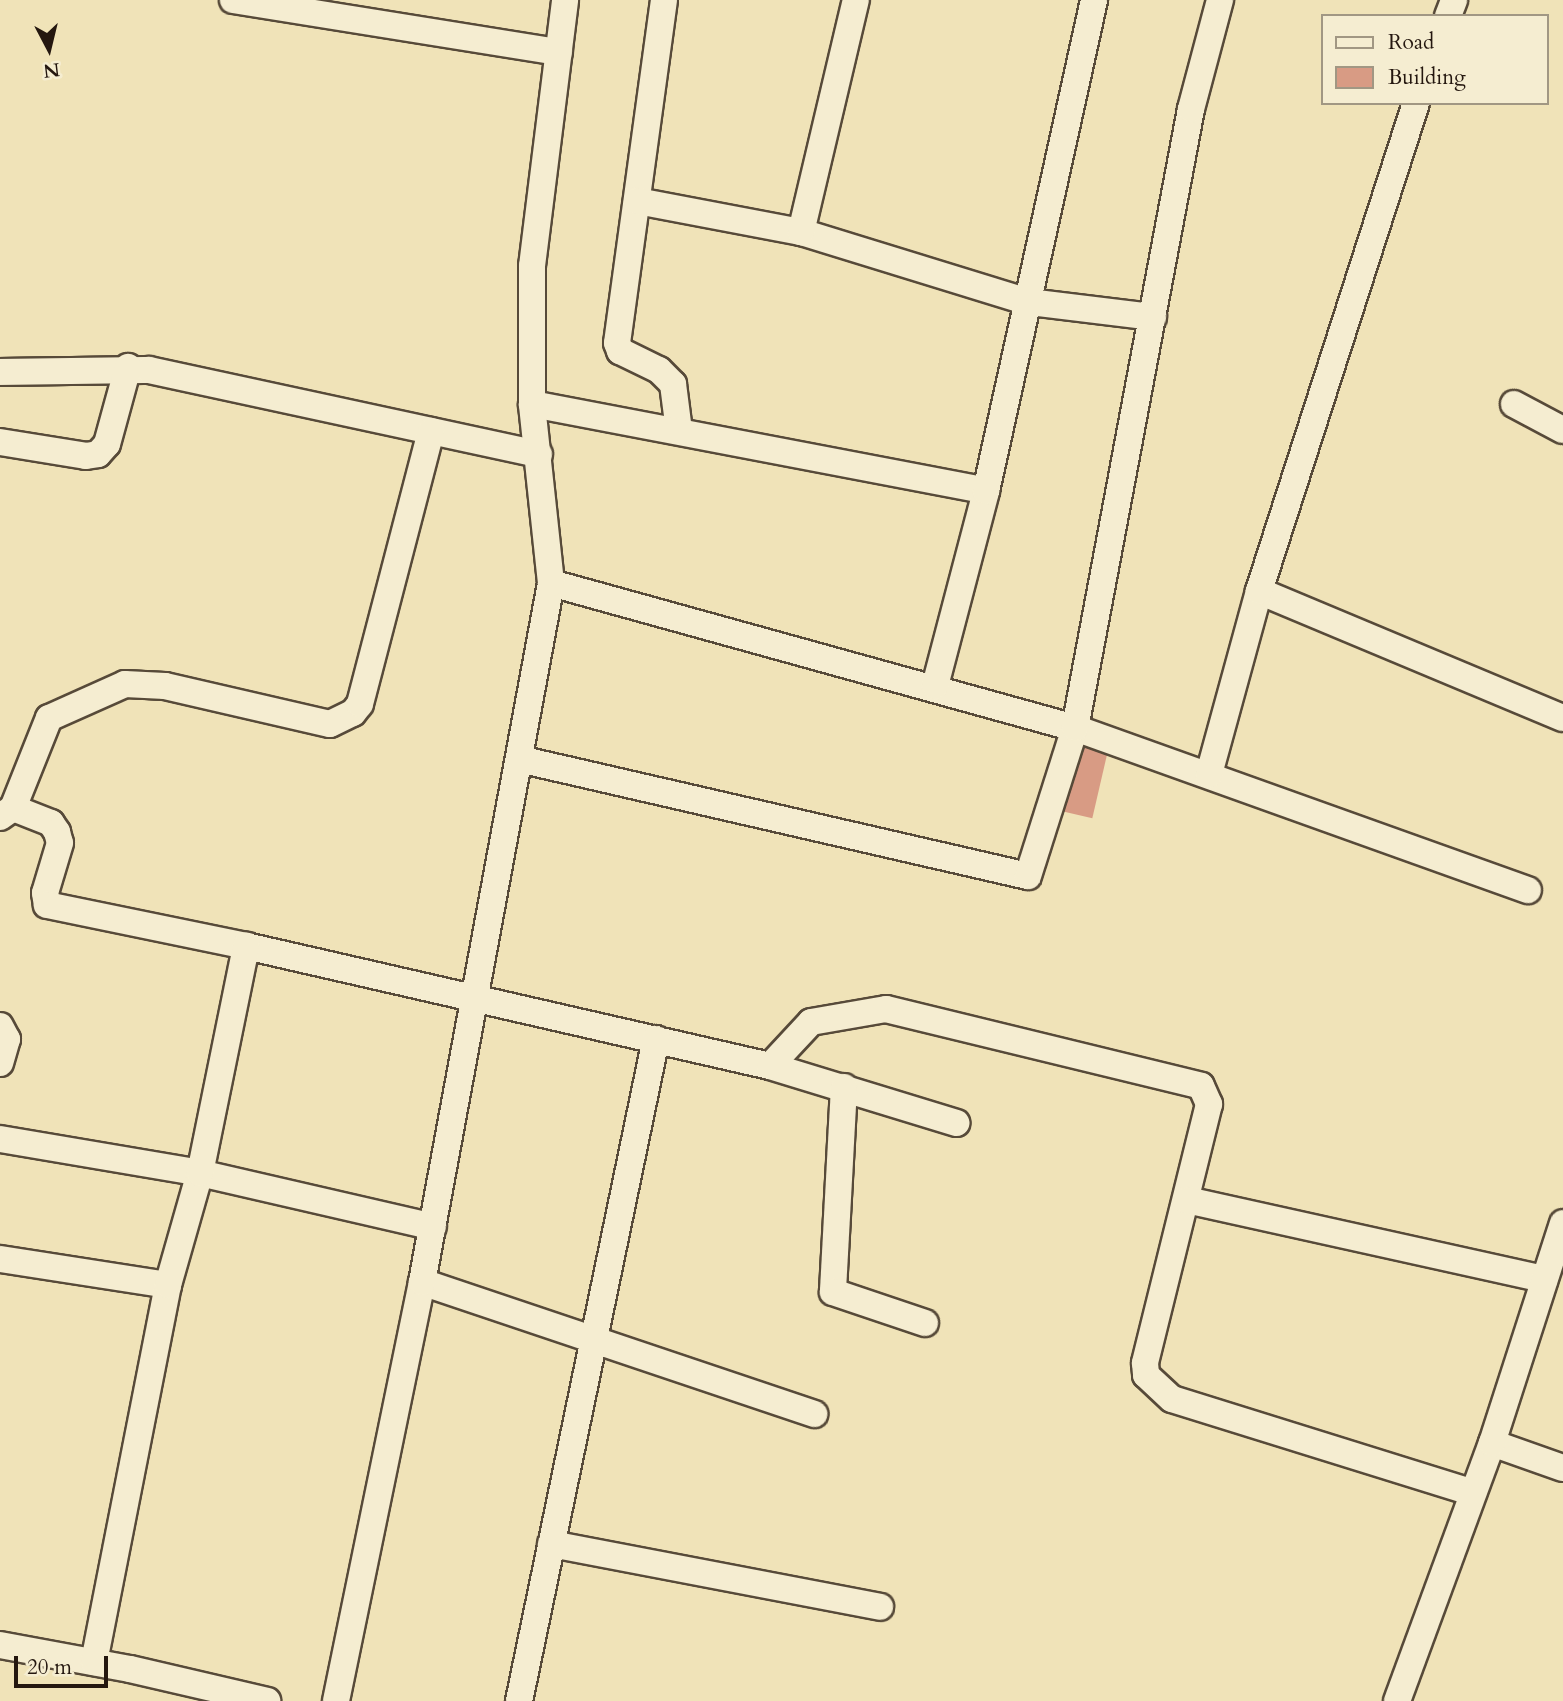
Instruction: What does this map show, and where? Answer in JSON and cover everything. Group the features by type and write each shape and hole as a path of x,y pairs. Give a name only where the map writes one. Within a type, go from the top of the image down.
{"street":[{"path":"233,0 559,52"},
{"path":"336,1701 433,1227 551,583 532,404 532,266 565,0"},
{"path":"664,0 617,343 620,351 659,370 673,384 679,431"},
{"path":"801,232 856,0"},
{"path":"935,687 986,491 1094,0"},
{"path":"519,759 1028,876 1075,728 1191,109 1220,0"},
{"path":"1209,774 1259,591 1415,105"},
{"path":"637,201 801,232 1029,302 1153,317"},
{"path":"0,372 128,367 539,454"},
{"path":"0,442 86,456 98,454 107,444 128,367"},
{"path":"532,404 986,491"},
{"path":"1514,404 1563,430"},
{"path":"431,431 360,704 353,713 330,724 165,685 125,684 49,718 7,812 51,823 57,832 60,844 45,893 47,905 246,946 770,1066 956,1123"},
{"path":"551,583 935,687 1075,728 1528,890"},
{"path":"1259,591 1563,718"},
{"path":"94,1662 168,1285 200,1173 246,946"},
{"path":"770,1066 811,1022 886,1009 1201,1086 1209,1104 1145,1363 1146,1375 1161,1393 1473,1493"},
{"path":"0,1026 7,1039 0,1063"},
{"path":"519,1701 597,1340 656,1039"},
{"path":"844,1087 832,1292 925,1323"},
{"path":"0,1139 200,1173 433,1227"},
{"path":"1187,1200 1544,1279"},
{"path":"1397,1701 1492,1443 1544,1279 1560,1238"},
{"path":"0,1259 168,1285"},
{"path":"422,1282 814,1414"},
{"path":"1492,1443 1563,1468"},
{"path":"551,1544 880,1606"},
{"path":"0,1645 94,1662 267,1701"}],"building":[{"path":"1078,738 1109,745 1092,818 1061,811"}]}
